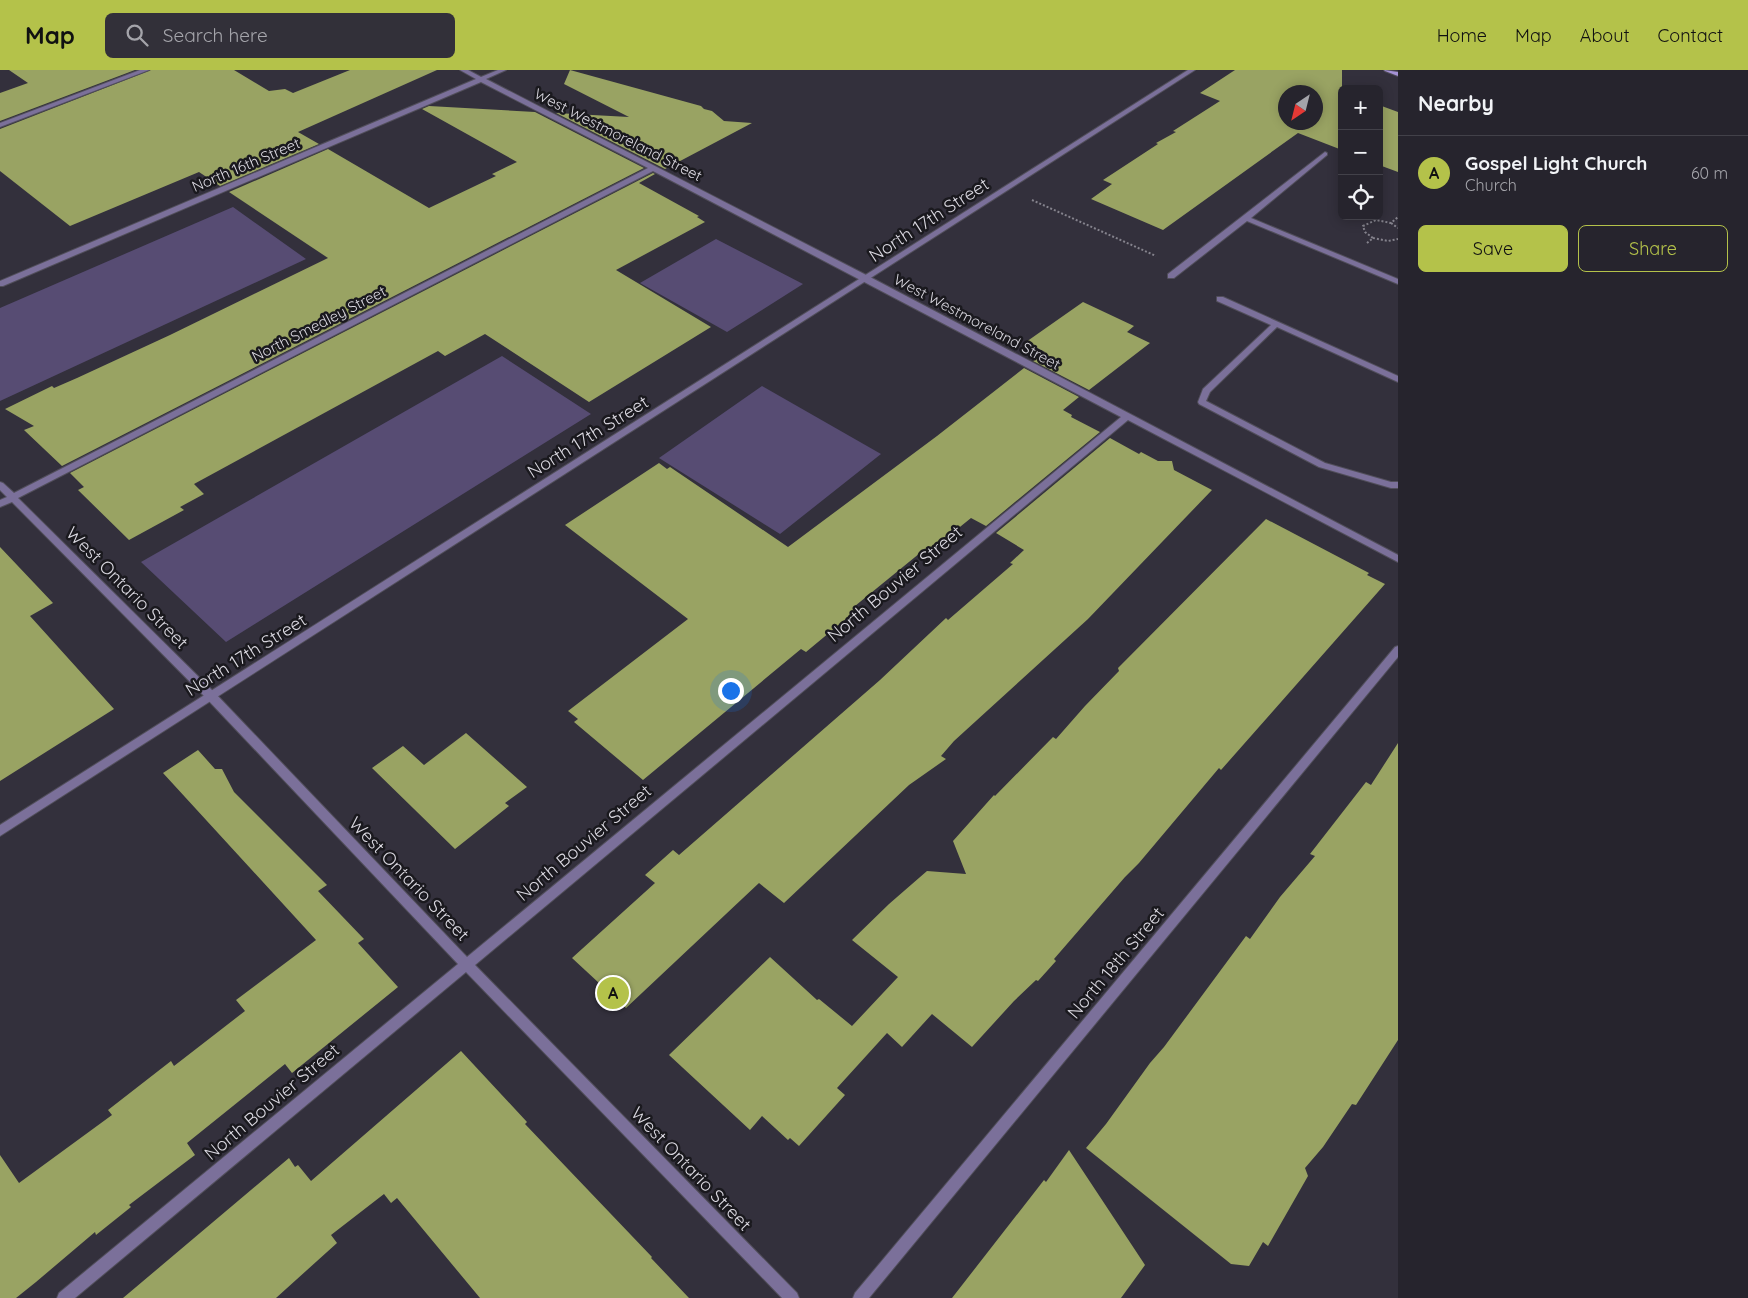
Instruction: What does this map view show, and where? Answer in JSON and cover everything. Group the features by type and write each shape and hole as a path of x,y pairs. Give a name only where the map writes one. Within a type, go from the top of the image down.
{"main road":[{"path":"1387,70 1398,74"}],"street":[{"path":"0,125 146,70"},
{"name":"West Westmoreland Street","path":"463,70 651,169 867,279 1398,559"},
{"name":"North 16th Street","path":"0,284 503,70"},
{"name":"North 17th Street","path":"0,831 1192,70"},
{"path":"1171,276 1325,154"},
{"name":"North Smedley Street","path":"0,504 651,169"},
{"path":"1246,218 1398,282"},
{"path":"1220,299 1398,379"},
{"path":"1276,324 1206,391 1202,402 1322,465 1390,485 1398,485"},
{"name":"North Bouvier Street","path":"64,1298 1127,416"},
{"name":"West Ontario Street","path":"0,485 211,696 467,964 792,1298"},
{"name":"North 18th Street","path":"860,1298 1398,650"}],"path":[{"path":"1030,199 1164,260"},
{"path":"1390,222 1398,217"},
{"path":"1398,228 1390,222 1377,220 1368,221 1363,226 1365,232 1373,238 1388,241 1398,239"},
{"path":"1362,248 1373,238"}],"shaded area":[{"path":"233,207 306,259 0,401 0,308"},
{"path":"716,239 803,284 727,332 640,283"},
{"path":"502,356 591,414 226,642 141,562"},
{"path":"762,386 881,454 780,534 659,458"}],"building":[{"path":"9,70 135,70 0,121 0,93 28,83"},
{"path":"151,70 234,70 269,91 285,89 293,93 350,70 437,70 298,132 319,144 220,186 199,172 70,226 0,171 0,129"},
{"path":"570,70 701,106 712,111 724,121 752,123 665,169 556,113 629,117 564,84"},
{"path":"1235,70 1342,70 1342,85 1338,85 1338,148 1298,133 1163,230 1091,199 1112,184 1103,180 1220,101 1200,93"},
{"path":"429,106 535,112 644,168 62,466 24,430 34,426 5,409 52,386 54,388 170,335 328,258 229,192 328,149 429,208 496,176 492,174 517,162 422,109"},
{"path":"1383,106 1398,112 1398,172 1383,166"},
{"path":"653,173 655,174 639,183 699,216 697,217 705,222 616,270 711,327 589,402 485,334 445,356 438,351 194,484 204,494 180,507 184,510 129,540 78,490 84,487 70,473"},
{"path":"1083,302 1134,326 1127,332 1150,343 1089,390 1033,361 1045,352 1026,342"},
{"path":"1024,368 1079,397 1063,410 1072,415 1071,417 1100,432 986,526 971,518 924,556 920,553 855,606 859,608 806,652 801,649 643,780 574,722 578,719 568,711 688,619 565,525 659,463 667,469 670,467 788,547 937,436"},
{"path":"1110,438 1139,454 1141,452 1158,461 1172,461 1174,470 1212,490 1088,619 954,741 941,756 946,759 909,785 784,903 759,883 626,1008 572,958 655,883 645,875 673,850 679,855 880,680 946,618 948,620 1013,564 1010,563 1024,550 996,533"},
{"path":"1266,519 1369,573 1367,575 1385,584 1221,770 1219,768 1139,863 1054,959 1056,961 1038,981 1036,980 1014,1001 972,1047 932,1014 902,1047 887,1033 837,1088 845,1095 799,1146 790,1138 788,1140 762,1116 750,1130 669,1055 770,957 817,1000 819,999 852,1026 898,977 852,940 927,871 966,874 953,841 994,795 1053,737 1056,739 1119,671 1118,668"},
{"path":"0,547 53,603 30,616 114,709 0,781"},
{"path":"466,733 527,787 505,803 509,806 455,849 372,768 403,746 424,765"},
{"path":"1398,743 1398,1040 1356,1105 1352,1104 1323,1147 1305,1168 1308,1176 1268,1246 1263,1242 1249,1266 1231,1264 1086,1148 1106,1124 1246,936 1250,939 1280,897 1315,856 1310,854 1366,782 1371,785"},
{"path":"198,750 215,769 222,769 234,792 327,885 318,891 364,939 358,943 398,987 292,1073 285,1064 187,1143 195,1155 129,1205 131,1207 96,1235 95,1232 16,1298 0,1298 0,1155 19,1183 112,1115 108,1110 171,1061 174,1066 245,1011 236,1000 316,940 163,773"},
{"path":"461,1051 527,1122 525,1124 689,1298 480,1298 397,1198 391,1203 384,1194 331,1235 337,1243 276,1298 123,1298 289,1158 295,1167 298,1165 311,1181"},
{"path":"1069,1150 1145,1265 1121,1298 952,1298 1044,1180 1046,1182"}],"place":[{"name":"Gospel Light Church","path":"613,993"}]}
